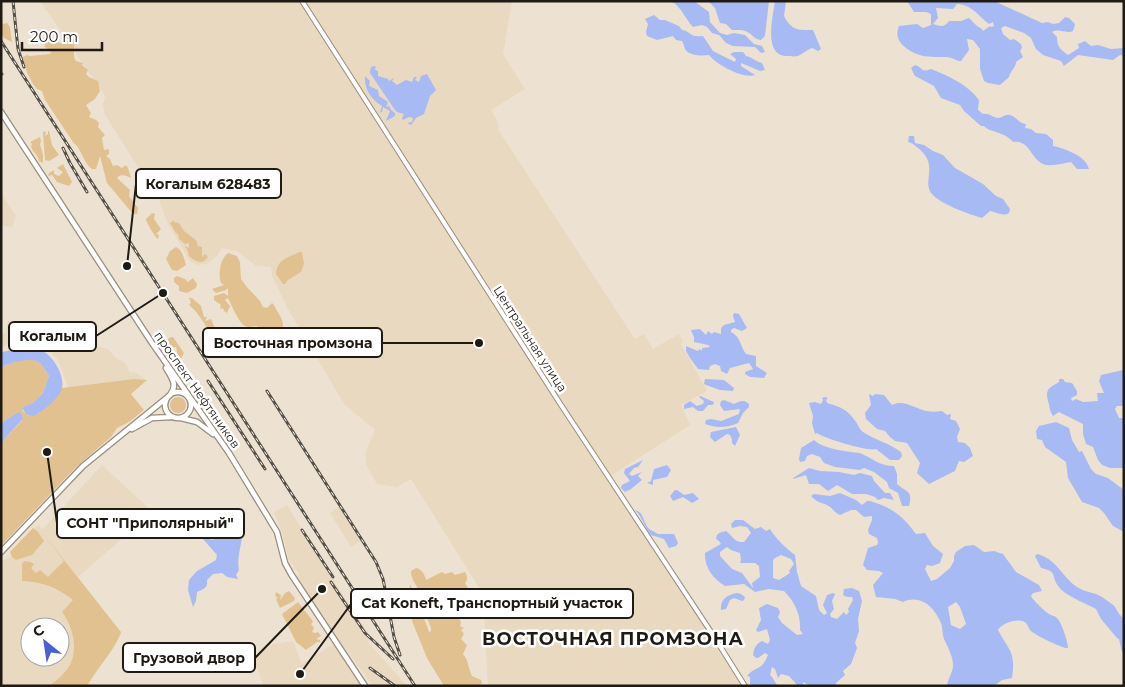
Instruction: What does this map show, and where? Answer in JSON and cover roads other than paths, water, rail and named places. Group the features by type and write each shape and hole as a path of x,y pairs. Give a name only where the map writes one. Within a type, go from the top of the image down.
{"main road":[{"name":"проспект Нефтяников","path":"1,112 152,343 229,453 277,532 285,564 290,574 366,686"},
{"path":"152,343 174,382 174,388 165,407 167,413 172,417"},
{"path":"179,418 185,416 190,410 191,404 183,388"},
{"path":"1,552 83,466 170,396 180,393 196,406"},
{"path":"1,556 68,485 107,449 148,419 172,417 193,420 204,426 229,453"}],"street":[{"name":"Центральная улица","path":"302,1 744,686"}],"water":[{"path":"694,1 709,12 710,22 720,33 745,35 754,44 762,46 765,52 761,53 755,47 733,46 726,43 719,35 712,33 707,27 702,25 693,27 673,2"},
{"path":"708,1 769,1 765,36 759,40 745,31 732,30 726,24 720,23 715,8"},
{"path":"775,1 786,1 784,16 787,21 796,29 813,30 821,49 818,51 812,48 797,56 786,56 779,54 774,49 771,34"},
{"path":"907,1 994,1 1042,23 1059,23 1065,17 1069,18 1075,24 1073,31 1052,32 1057,37 1060,48 1068,55 1079,48 1078,44 1085,41 1091,46 1098,45 1111,49 1124,48 1124,56 1120,55 1113,60 1078,55 1064,66 1061,61 1043,55 1036,49 1031,38 1024,33 1005,26 1001,28 1003,34 1010,40 1014,39 1021,44 1022,48 1020,51 1023,57 1016,62 1009,77 1000,85 988,83 984,81 980,69 980,49 973,40 967,39 969,50 961,61 948,57 923,56 903,46 897,32 899,26 917,24 923,28 931,25 931,14 914,12","holes":["957,4 967,6 989,24 993,22 994,26 990,26 983,31 969,18 961,21 949,21 942,26 933,24 938,18 936,8 953,9"]},
{"path":"654,15 660,20 665,20 679,26 682,30 693,35 703,36 713,51 735,62 736,59 730,54 743,52 746,56 762,63 765,70 760,71 741,63 741,66 755,75 750,76 737,73 724,67 709,55 689,53 682,41 676,40 673,36 657,40 647,36 648,24 645,19"},
{"path":"915,65 923,70 931,69 963,85 979,100 978,110 983,114 998,118 1010,115 1026,124 1025,128 1031,129 1036,133 1046,134 1053,140 1053,146 1080,157 1089,169 1077,169 1071,162 1053,165 1042,163 1037,160 1024,144 1013,142 1006,136 981,126 960,105 941,98 934,86 915,76 911,68"},
{"path":"375,66 376,68 374,69 378,71 378,76 389,81 394,78 392,81 397,85 406,80 412,82 414,77 417,77 415,80 419,82 421,76 427,74 436,90 430,96 424,114 416,118 411,125 407,123 412,122 413,118 409,117 403,120 404,114 395,110 370,73 371,67"},
{"path":"365,76 370,81 369,86 378,90 379,96 388,102 386,107 389,106 395,113 395,116 386,121 390,111 383,107 380,113 382,106 369,93"},
{"path":"909,136 914,136 915,143 924,145 943,155 955,168 983,184 996,196 1003,199 1010,209 1009,213 1002,214 990,211 982,218 943,203 930,191 928,186 928,161 918,148 908,142"},
{"path":"734,313 739,314 747,328 742,331 734,328 731,332 739,339 746,354 756,356 756,366 767,373 764,378 750,377 745,374 745,372 753,369 749,363 730,368 727,374 721,371 720,366 715,364 710,366 709,370 698,369 686,351 686,346 698,351 700,349 702,351 702,348 710,347 694,342 691,330 700,329 706,335 708,331 712,334 714,332 721,334 721,328 724,325 735,322"},
{"path":"37,348 48,355 53,360 62,377 60,392 46,408 34,416 26,414 22,408 33,403 43,393 49,376 41,364 35,360 26,360 1,368 1,352"},
{"path":"1123,370 1124,404 1117,406 1115,409 1119,418 1124,418 1124,468 1110,468 1102,465 1093,447 1086,444 1083,424 1059,412 1053,416 1047,394 1050,387 1059,382 1059,379 1063,379 1065,382 1072,383 1077,391 1077,395 1071,398 1072,401 1076,399 1083,402 1098,401 1097,393 1104,393 1099,381 1101,375"},
{"path":"705,379 724,380 734,388 733,391 720,390 706,385 704,384"},
{"path":"869,394 873,396 875,394 884,395 892,405 905,403 926,411 942,411 947,415 951,414 950,419 956,421 960,429 957,437 958,442 965,443 970,448 973,456 964,462 959,461 955,471 929,484 917,473 920,463 907,443 895,441 885,431 877,429 866,419 865,413 871,405"},
{"path":"700,396 714,402 713,405 708,405 703,411 698,411 693,407 684,409 684,405 690,401 697,406 703,404 704,401"},
{"path":"822,398 828,398 826,400 827,403 847,412 863,432 901,452 902,456 899,460 890,460 876,449 856,447 817,433 815,434 809,403 821,404"},
{"path":"724,400 734,404 745,401 749,404 749,407 743,413 738,423 734,425 722,427 705,424 706,420 721,421 739,414 740,409 724,411 720,405 721,401"},
{"path":"18,412 23,419 6,437 1,446 1,423"},
{"path":"1056,422 1069,428 1072,440 1079,452 1082,451 1091,469 1096,474 1108,478 1124,490 1124,532 1113,526 1099,508 1082,502 1068,478 1066,462 1045,447 1042,440 1037,439 1036,431 1039,426"},
{"path":"736,427 740,435 735,446 730,435 727,434 715,442 710,437 711,432"},
{"path":"814,440 826,447 859,453 880,464 894,466 897,474 897,484 910,494 909,506 902,506 898,493 889,488 887,482 874,472 864,468 860,470 835,467 824,463 820,457 812,454 807,456 805,461 800,462 801,448"},
{"path":"643,460 629,474 632,476 642,472 638,476 642,480 625,492 621,488 622,485 630,481 624,473 625,469"},
{"path":"667,465 671,470 667,477 653,480 653,485 647,483 651,481 654,469"},
{"path":"809,468 820,471 854,475 860,473 872,476 885,493 890,493 894,500 884,498 878,500 866,494 852,494 837,485 828,491 819,484 809,484 806,475 793,479"},
{"path":"675,490 684,495 693,493 699,499 692,503 683,497 673,501 670,496"},
{"path":"840,493 856,500 862,505 867,501 877,503 896,513 916,534 925,533 933,546 943,554 940,563 932,566 927,565 925,569 931,581 937,579 950,568 956,552 965,546 974,545 984,552 994,551 1003,554 1016,572 1039,585 1042,591 1033,593 1031,596 1043,610 1058,619 1068,648 1036,635 1023,621 1011,622 1003,625 998,630 1011,652 1013,662 1012,678 1002,680 994,686 947,686 953,669 953,663 944,639 942,625 935,612 921,601 910,600 903,602 876,597 873,585 883,573 867,570 863,565 868,548 877,545 878,542 877,538 869,534 868,530 872,516 864,517 856,510 840,515 828,505 811,496 814,494 830,496","holes":["956,602 960,607 966,624 960,629 951,625 948,607"]},
{"path":"635,510 642,515 649,529 658,534 674,534 678,543 676,546 669,548 664,539 651,535"},
{"path":"176,519 212,540 231,533 240,524 242,526 238,559 239,570 236,575 238,579 227,577 222,573 213,574 207,580 205,588 197,592 193,607 188,590 189,580 197,571 216,560 217,555 203,539 173,521"},
{"path":"735,520 743,520 755,529 761,527 766,531 770,529 781,543 795,555 801,586 816,596 819,610 824,615 827,613 823,605 827,595 835,594 832,601 834,609 830,614 831,617 837,619 844,612 846,615 849,612 848,609 853,600 852,597 843,595 844,589 852,588 859,591 862,601 858,619 859,631 855,643 857,648 851,664 843,671 845,675 836,683 836,686 810,686 803,682 803,686 798,686 789,676 781,674 778,678 775,669 772,667 770,675 779,686 756,686 750,684 750,677 747,676 763,664 768,655 765,653 756,658 753,655 755,648 758,643 762,641 768,644 770,640 767,629 758,632 756,630 761,620 759,608 767,604 778,608 780,612 778,617 782,623 797,635 803,634 800,630 796,609 784,591 769,589 755,592 744,584 725,586 710,572 706,563 705,553 721,544 716,539 720,532 726,531 741,542 744,542 751,533 747,527 732,528 731,524","holes":["727,547 740,553 740,563 755,563 759,566 760,577 752,583 753,588 742,573 732,569 720,556 720,552","781,555 791,559 794,564 789,571 790,573 779,580 773,578 773,560"]},
{"path":"1037,554 1049,559 1077,587 1102,597 1114,606 1124,618 1124,654 1119,639 1101,619 1096,609 1071,597 1062,590 1056,583 1052,573 1041,568 1035,556"},
{"path":"737,593 745,597 744,600 734,598 730,600 726,609 721,610 724,598"}],"railway":[{"path":"13,1 18,49 24,67"},
{"path":"1,41 415,686"},
{"path":"63,148 87,192"},
{"path":"208,381 265,469"},
{"path":"267,391 376,562 383,579 386,594"},
{"path":"302,530 333,577"},
{"path":"331,582 365,633 393,659"},
{"path":"385,589 394,637 400,655"},
{"path":"370,668 395,686"}],"place":[{"name":"Когалым 628483","path":"127,266"},
{"name":"Когалым","path":"163,293"},
{"name":"Восточная промзона","path":"479,343"},
{"name":"СОНТ \"Приполярный\"","path":"47,452"},
{"name":"Грузовой двор","path":"322,589"},
{"name":"Cat Koneft, Транспортный участок","path":"300,674"}],"district":[{"name":"ВОСТОЧНАЯ ПРОМЗОНА","path":"613,639"}]}
